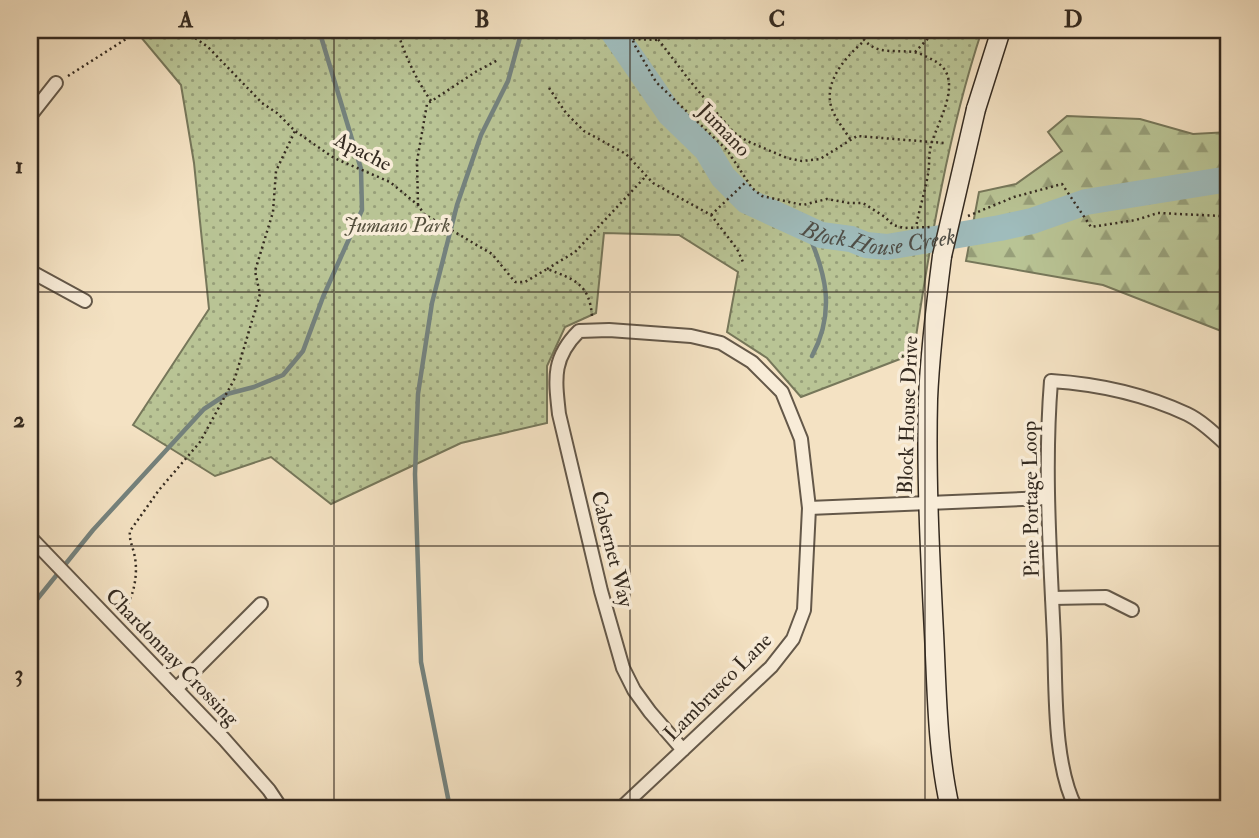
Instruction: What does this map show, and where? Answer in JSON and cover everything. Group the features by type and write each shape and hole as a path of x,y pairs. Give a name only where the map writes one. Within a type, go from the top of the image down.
{"street":[{"name":"Block House Drive","path":"950,808 943,777 938,720 927,503 928,398 942,256 976,109 1001,30"},
{"path":"30,116 56,83"},
{"path":"30,271 85,301"},
{"name":"Lambrusco Lane","path":"570,340 579,331 593,330 691,337 722,343 752,362 782,392 801,439 809,508 804,610 793,639 771,667 621,808"},
{"name":"Cabernet Way","path":"570,340 562,349 557,370 559,414 601,591 624,668 634,690 683,750"},
{"name":"Pine Portage Loop","path":"1076,808 1067,791 1058,724 1047,498 1047,431 1051,381 1080,383 1142,397 1189,415 1229,447"},
{"path":"809,508 1047,498"},
{"name":"Chardonnay Crossing","path":"30,537 224,739 269,790 281,808"},
{"path":"1052,598 1106,597 1132,610"},
{"path":"176,689 261,604"}],"path":[{"path":"56,83 137,32 150,30"},
{"name":"Apache","path":"170,30 185,31 208,47 262,103 295,131 334,158 390,182 418,205 424,214 492,254 515,282 525,282 575,252 647,176"},
{"path":"397,30 404,53 431,101"},
{"name":"Jumano","path":"630,30 656,82 727,150 752,188 762,196 803,205 827,198 863,203 893,225 915,228 943,226"},
{"path":"653,30 690,81 733,132 787,158 802,161 820,159 850,139 863,136 944,143"},
{"path":"857,30 869,45 894,53 915,52 941,63 948,74 946,106 931,143 928,172 915,228"},
{"path":"915,52 936,30"},
{"path":"633,39 660,40"},
{"path":"850,139 831,107 830,93 838,69 849,54 864,41"},
{"path":"418,205 416,161 425,109 431,101 498,60"},
{"path":"549,88 566,113 584,131 626,154 653,183 711,215 737,249 743,262"},
{"path":"116,625 133,595 137,568 129,538 130,531 159,490 200,442 235,378 260,294 255,271 273,212 276,171 295,131"},
{"path":"711,215 747,180"},
{"path":"968,216 1014,197 1062,184 1091,227 1136,220 1158,213 1222,216 1229,220"},
{"path":"547,269 574,279 587,293 592,307 593,330"}],"green space":[{"name":"Jumano Park","path":"135,30 982,30 950,148 914,350 900,359 801,397 767,358 727,332 738,272 679,235 604,233 596,313 565,327 547,366 547,423 461,443 331,504 271,457 215,476 133,425 209,309 194,163 181,85"},
{"path":"1067,116 1140,119 1193,134 1229,132 1229,334 1103,285 966,261 979,192 1016,184 1062,151 1048,132"}],"waterway":[{"path":"30,608 93,530 204,409 227,394 283,375 303,351 323,297 362,210 361,169 319,30"},
{"path":"450,808 421,662 415,474 418,394 432,303 457,205 481,135 508,81 522,30"},
{"name":"Block House Creek","path":"612,30 670,114 707,150 723,177 747,201 821,235 887,247 1032,221 1086,202 1229,179"},
{"path":"806,228 823,276 826,308 824,323 812,356"}]}
